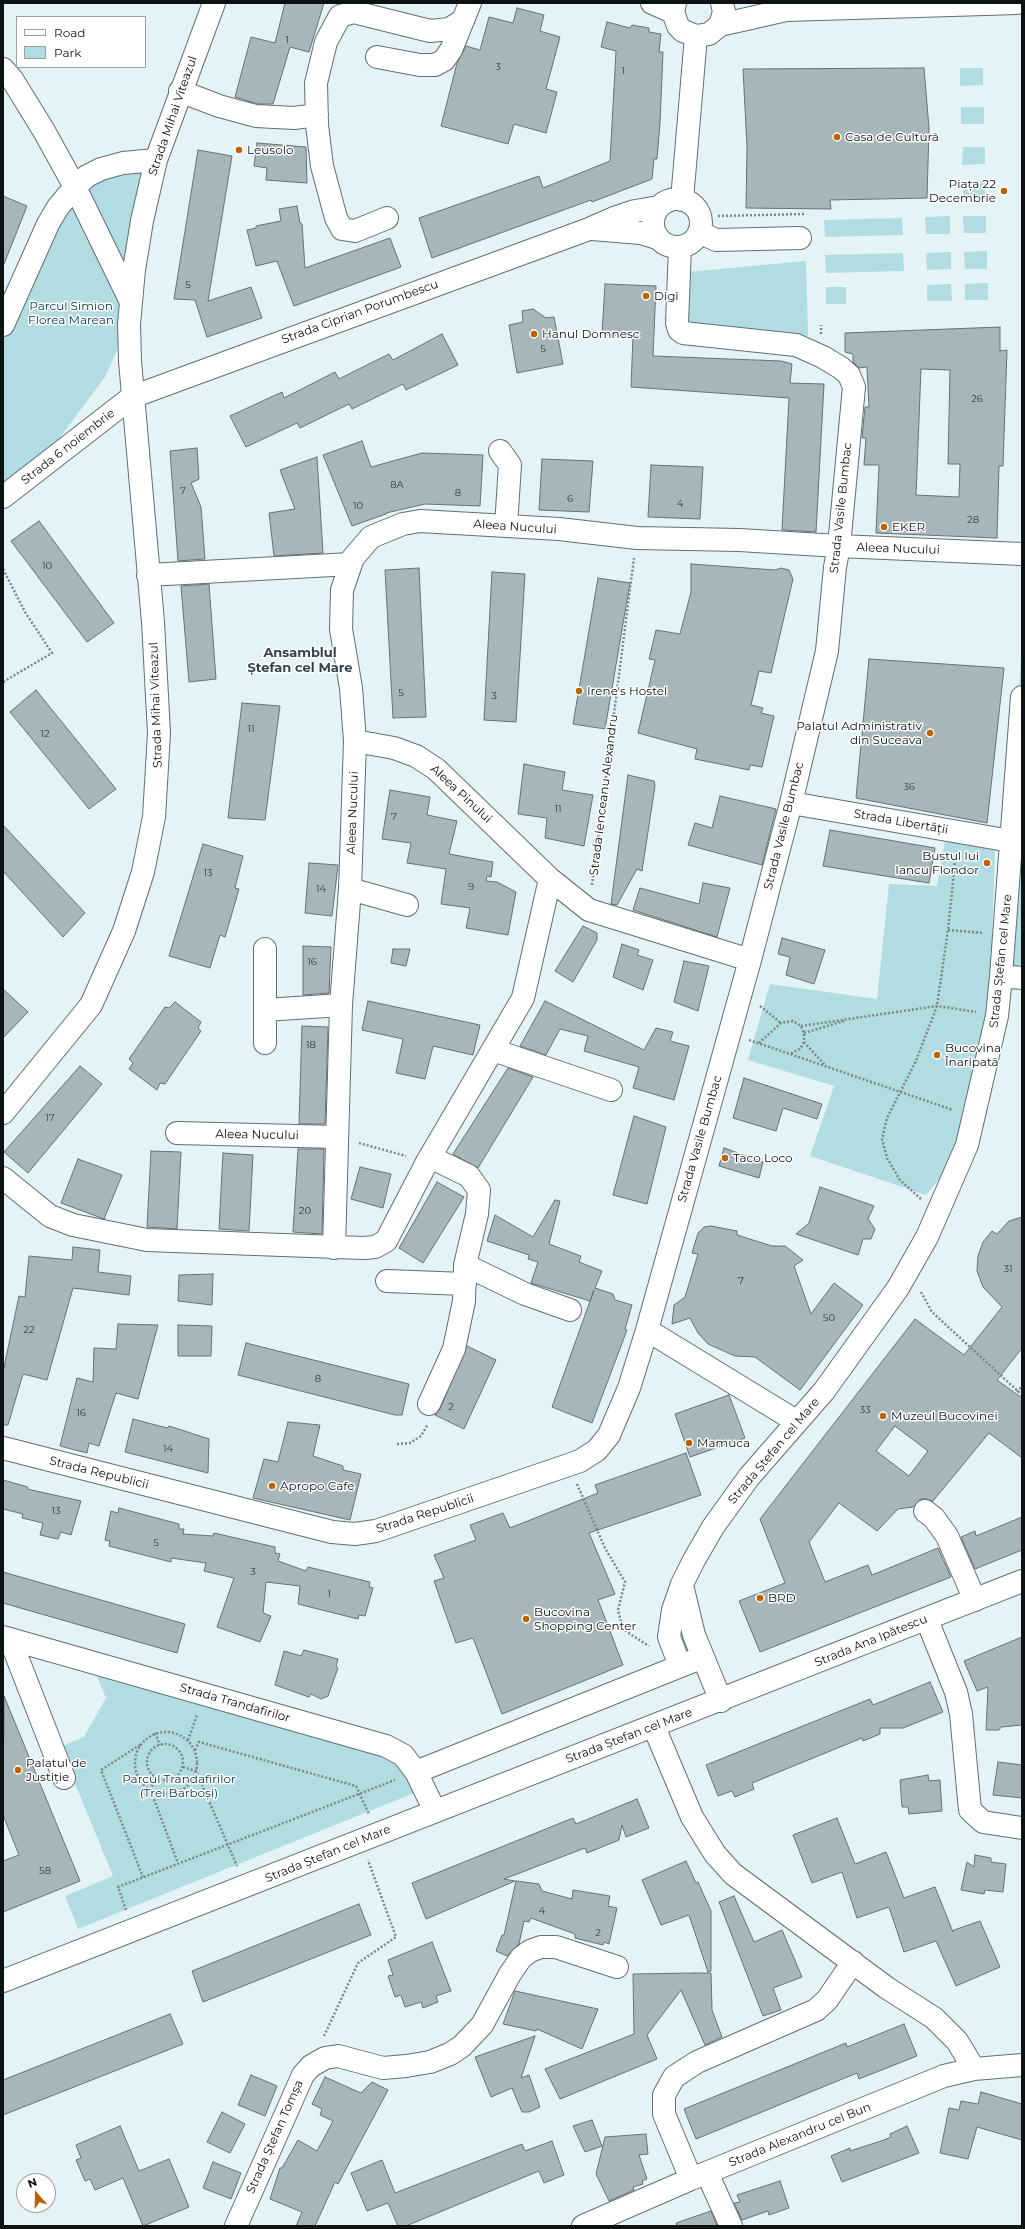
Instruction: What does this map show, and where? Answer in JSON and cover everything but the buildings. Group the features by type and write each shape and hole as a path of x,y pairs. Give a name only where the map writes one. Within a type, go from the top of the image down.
{"street":[{"name":"Strada Mihai Viteazul","path":"3,1113 91,1005 124,931 142,879 154,817 159,733 153,622 132,397 130,361 131,303 134,270 142,220 156,160 214,3"},
{"path":"652,3 674,8 678,26 683,31 696,36 709,34 720,25 786,10 1018,3"},
{"path":"720,25 724,12 722,3"},
{"path":"744,3 786,10"},
{"path":"387,218 355,230 342,229 329,198 322,166 317,115 316,83 326,42 340,16 354,12 430,31 449,29 466,12"},
{"path":"377,57 420,65 435,65 444,60 451,50 466,12"},
{"path":"682,200 696,36"},
{"name":"Strada Mihai Viteazul","path":"3,69 26,100 74,187 131,303"},
{"path":"180,92 219,106 256,116 294,118 317,115"},
{"path":"3,325 48,224 58,207 74,187 87,176 101,169 123,163 156,160"},
{"path":"699,224 694,240 680,247 664,243 657,238 653,222 659,207 670,201 682,200 693,206 699,224 716,240 800,238"},
{"name":"Strada Ciprian Porumbescu","path":"132,397 635,211 659,207"},
{"name":"Strada Ciprian Porumbescu","path":"589,229 640,233 657,238"},
{"name":"Strada Vasile Bumbac","path":"647,1330 750,960 791,803 826,651 835,567 839,546 854,387 849,375 823,357 796,345 683,333 679,330 677,323 680,247"},
{"name":"Strada 6 noiembrie","path":"3,497 132,397"},
{"path":"500,451 510,465 506,526"},
{"name":"Aleea Nucului","path":"334,1248 341,1005 350,889 355,741 351,688 341,629 342,590 351,564 371,537 403,524 420,521 506,526 637,538 739,540 1022,554"},
{"path":"148,575 351,564"},
{"name":"Strada Ștefan cel Mare","path":"680,1666 670,1637 673,1610 682,1584 713,1527 749,1477 796,1421 824,1391 898,1288 927,1237 967,1145 996,1016 1012,977 1004,935 1022,697"},
{"name":"Aleea Pinului","path":"355,741 394,748 416,756 436,769 550,879"},
{"name":"Strada Libertății","path":"791,803 1011,842"},
{"path":"3,1178 50,1216 73,1225 147,1240 334,1248 375,1247 386,1242 429,1160 523,998 550,879 589,910 750,960"},
{"path":"350,889 407,905"},
{"path":"265,949 265,1043"},
{"path":"265,1010 341,1005"},
{"path":"493,1050 611,1090"},
{"name":"Aleea Nucului","path":"177,1133 337,1137"},
{"path":"429,1160 469,1176 479,1190 477,1214 465,1274 464,1301 454,1349 429,1404"},
{"path":"387,1281 465,1274 570,1310"},
{"path":"647,1330 796,1421"},
{"name":"Strada Republicii","path":"3,1448 332,1532 355,1534 376,1531 580,1461 597,1450 609,1435 629,1388 647,1330"},
{"path":"925,1511 934,1518 947,1536 976,1600"},
{"name":"Strada Ana Ipătescu","path":"721,1701 1022,1581"},
{"path":"682,1584 687,1612 721,1701"},
{"path":"927,1620 956,1692 961,1714 970,1810 982,1822 1022,1828"},
{"path":"6,1638 64,1778"},
{"name":"Strada Trandafirilor","path":"6,1638 386,1746 403,1755 416,1772 435,1811"},
{"path":"416,1772 703,1657"},
{"name":"Strada Ștefan cel Mare","path":"3,1981 435,1811 721,1701"},
{"path":"654,1727 692,1817 715,1854 733,1874 853,1962 934,2018 957,2041 974,2069"},
{"path":"325,2047 338,2056 383,2068 430,2062 450,2054 462,2046 482,2025 510,1974 521,1958 530,1951 541,1947 556,1947 616,1967"},
{"path":"730,2226 699,2176 664,2114 664,2095 674,2078 697,2062 816,2010 827,2000 853,1962"},
{"name":"Strada Ștefan Tomșa","path":"236,2226 302,2075 311,2066 325,2047"},
{"name":"Strada Alexandru cel Bun","path":"583,2226 699,2176 944,2076 974,2069 1022,2065"}],"path":[{"path":"699,224 805,214"},
{"name":"Strada Ienceanu Alexandru","path":"589,910 637,538"},
{"path":"3,569 25,612 52,653 3,682"},
{"path":"937,1213 900,1180 887,1158 882,1138 887,1118 915,1063 937,1006 948,930 958,832"},
{"path":"948,930 1004,935"},
{"path":"801,1026 937,1006 996,1016"},
{"path":"804,1033 853,1018"},
{"path":"759,1044 781,1023 793,1021 801,1026 804,1033 804,1042 800,1049 790,1054"},
{"path":"729,1033 974,1117"},
{"path":"804,1042 826,1066"},
{"path":"337,1137 429,1160"},
{"path":"917,1286 932,1312 1022,1395"},
{"path":"1017,1392 1022,1386"},
{"path":"398,1444 410,1443 422,1436 428,1426 429,1404"},
{"path":"569,1465 605,1548 625,1582 618,1610 622,1626 627,1632 680,1666"},
{"path":"188,1740 205,1694"},
{"path":"140,1745 136,1754 136,1769 142,1783 159,1793 178,1792 192,1780 196,1771 197,1760 195,1750 188,1740 172,1732 155,1734 101,1770 143,1877"},
{"path":"155,1734 160,1745"},
{"path":"195,1750 200,1742 356,1786 360,1794 396,1936 358,1963 325,2047"},
{"path":"160,1745 171,1745 180,1751 182,1756 183,1767 172,1779 162,1780 157,1778 149,1769 148,1758 154,1748 160,1745"},
{"path":"183,1767 196,1771 246,1886"},
{"path":"134,1930 118,1887 416,1772"},
{"path":"150,1789 157,1778"},
{"path":"150,1789 178,1863"}],"green space":[{"path":"960,68 983,68 983,85 960,86"},
{"path":"961,107 984,107 984,124 961,124"},
{"path":"963,147 985,147 985,164 962,165"},
{"name":"Parcul Simion Florea Marean","path":"156,160 129,324 105,377 55,444 3,482 3,325 75,187"},
{"path":"985,182 985,199 963,200 963,183"},
{"path":"950,216 950,234 926,234 925,217"},
{"path":"963,216 986,216 986,233 964,233"},
{"path":"902,218 903,235 825,237 824,220"},
{"path":"987,251 987,269 965,269 964,252"},
{"path":"951,252 951,269 927,270 926,253"},
{"path":"903,253 904,271 826,273 825,255"},
{"path":"806,261 808,336 686,324 687,272"},
{"path":"988,283 988,300 965,300 965,284"},
{"path":"951,284 952,301 927,301 927,285"},
{"path":"826,287 846,287 846,304 826,304"},
{"path":"1022,641 1022,978 1001,976"},
{"path":"945,841 995,850 988,1058 967,1145 926,1195 810,1156 834,1086 748,1060 770,984 877,999 889,884 937,886"},
{"name":"Parcul Trandafirilor (Trei Barboși)","path":"91,1663 386,1746 419,1791 78,1929 65,1896 113,1876 60,1747 84,1737 106,1698"}],"place":[{"name":"Casa de Cultură","path":"837,137"},
{"name":"Leusolo","path":"239,150"},
{"name":"Piața 22 Decembrie","path":"1004,191"},
{"name":"Digi","path":"646,296"},
{"name":"Hanul Domnesc","path":"534,334"},
{"name":"EKER","path":"884,527"},
{"name":"Irene's Hostel","path":"579,691"},
{"name":"Palatul Administrativ din Suceava","path":"930,733"},
{"name":"Bustul lui Iancu Flondor","path":"987,863"},
{"name":"Bucovina Înaripată","path":"937,1055"},
{"name":"Taco Loco","path":"725,1158"},
{"name":"Muzeul Bucovinei","path":"883,1416"},
{"name":"Mamuca","path":"689,1443"},
{"name":"Apropo Cafe","path":"272,1486"},
{"name":"BRD","path":"760,1598"},
{"name":"Bucovina Shopping Center","path":"526,1619"},
{"name":"Palatul de Justiție","path":"18,1770"}],"district":[{"name":"Ansamblul Ștefan cel Mare","path":"300,660"}]}
